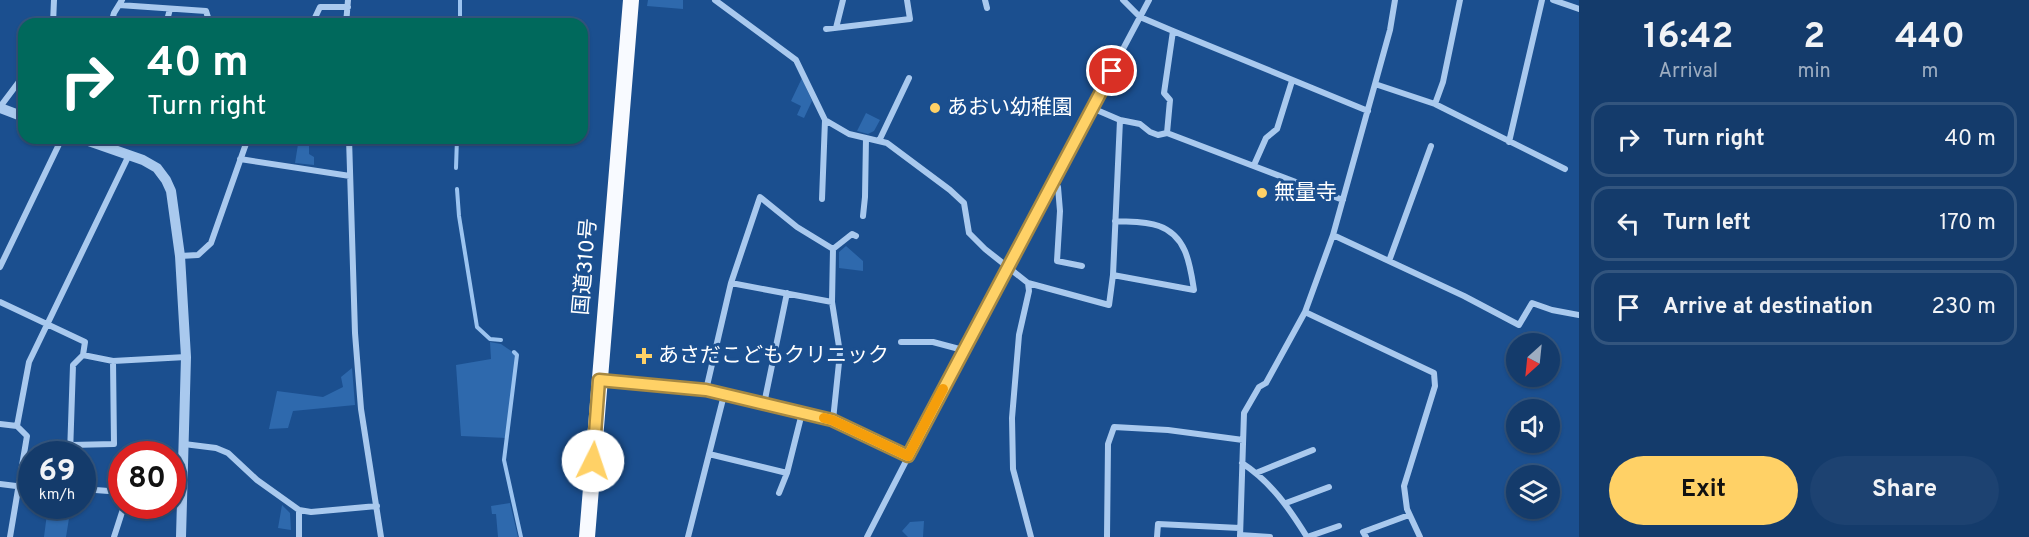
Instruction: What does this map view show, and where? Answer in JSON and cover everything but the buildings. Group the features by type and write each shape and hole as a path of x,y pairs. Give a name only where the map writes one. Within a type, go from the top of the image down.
{"highway":[{"name":"国道310号","path":"587,537 631,0"}],"street":[{"path":"53,18 54,0"},
{"path":"715,0 796,60 825,120 822,199"},
{"path":"836,28 843,0"},
{"path":"826,29 910,19 907,0"},
{"path":"985,0 987,8"},
{"path":"1123,0 1140,16 1173,31 1368,111"},
{"path":"867,537 963,350 1149,0"},
{"path":"1240,533 1244,413 1259,387 1266,383 1305,312 1333,235 1390,30 1395,0"},
{"path":"1435,104 1443,82 1460,0"},
{"path":"1509,142 1542,0"},
{"path":"1553,0 1579,9"},
{"path":"113,18 120,3 206,11 208,18"},
{"path":"315,18 320,7 348,4"},
{"path":"168,18 170,9"},
{"path":"1167,133 1170,100 1164,93 1173,31"},
{"path":"879,141 909,78"},
{"path":"1254,165 1266,138 1277,129 1292,81"},
{"path":"18,83 0,108 18,115"},
{"path":"1375,84 1435,104 1564,169"},
{"path":"1092,108 1120,120 1140,124 1158,135 1167,133 1343,200"},
{"path":"825,120 849,134 887,143 950,190 964,203 969,233 985,249 1028,283 1109,305 1113,275 1120,120"},
{"path":"863,216 866,197 866,138"},
{"path":"0,267 60,144"},
{"path":"97,144 157,168 166,180 174,205 180,256 186,357 184,441"},
{"path":"180,256 198,255 211,243 246,144"},
{"path":"349,144 355,333 361,420 381,537"},
{"path":"1389,261 1431,146"},
{"path":"17,426 29,362 129,155"},
{"path":"240,159 350,176"},
{"path":"1052,184 1058,187 1060,211 1057,261 1082,266"},
{"path":"706,390 731,283 760,197 797,227 833,249"},
{"path":"1113,275 1194,290 1188,256 1178,239 1159,226 1115,221"},
{"path":"833,249 852,234 856,236"},
{"path":"1333,235 1464,296 1519,325 1532,303 1552,310 1579,315"},
{"path":"832,420 840,353 832,302 833,249"},
{"path":"731,283 832,302"},
{"path":"1028,283 1029,291 1019,335 1012,418 1013,469 1031,537"},
{"path":"764,404 787,293"},
{"path":"0,302 85,342 83,356 73,365 70,441"},
{"path":"1305,312 1434,373 1435,386 1404,486 1409,514 1420,537"},
{"path":"901,342 933,342 963,350"},
{"path":"83,356 113,361 186,357"},
{"path":"96,444 114,444 113,361"},
{"path":"599,380 706,390 832,420 908,456"},
{"path":"688,537 724,395"},
{"path":"779,493 787,473 802,413"},
{"path":"0,424 17,426 27,436 26,441"},
{"path":"1107,537 1108,444 1114,428 1168,430 1243,440"},
{"path":"186,444 216,448 228,453 257,480 300,510 311,512 377,506"},
{"path":"1256,473 1314,450"},
{"path":"709,454 787,473"},
{"path":"1242,463 1256,473 1286,503 1307,537 1339,526"},
{"path":"0,484 18,486"},
{"path":"1286,503 1329,487"},
{"path":"10,537 18,492"},
{"path":"299,537 300,510"},
{"path":"1366,537 1363,532 1409,514"},
{"path":"114,537 120,519"},
{"path":"180,519 181,537"},
{"path":"1157,537 1158,524 1270,537"}],"shaded area":[{"path":"648,0 683,0 683,9 647,6"},
{"path":"802,78 812,101 804,118 797,115 801,106 791,101"},
{"path":"866,113 880,120 874,131 868,134 857,131"},
{"path":"298,144 309,144 309,154 314,157 314,165 295,163"},
{"path":"846,246 863,261 863,271 839,268 839,252"},
{"path":"490,342 501,344 517,355 507,438 461,436 456,365 491,359"},
{"path":"352,368 355,405 293,411 288,428 269,429 277,391 323,397 343,387 341,377"},
{"path":"510,503 518,537 498,537 496,514 492,514 491,506"},
{"path":"282,505 290,513 291,530 278,528"},
{"path":"46,519 69,519 66,537 44,537"},
{"path":"924,521 923,537 908,537 902,531 910,522"}],"waterway":[{"path":"460,0 460,18"},
{"path":"456,168 457,144"},
{"path":"457,189 459,216 477,327 490,339 501,340"},
{"path":"514,352 517,355 504,460 521,537"}],"slow traffic":[{"path":"824,418 908,456 943,389"}],"place":[{"name":"あおい幼稚園","path":"935,108"},
{"name":"無量寺","path":"1262,193"},
{"name":"あさだこどもクリニック","path":"644,356"}],"route":[{"path":"593,461 599,380 706,390 832,420 908,456 1112,71"}]}
